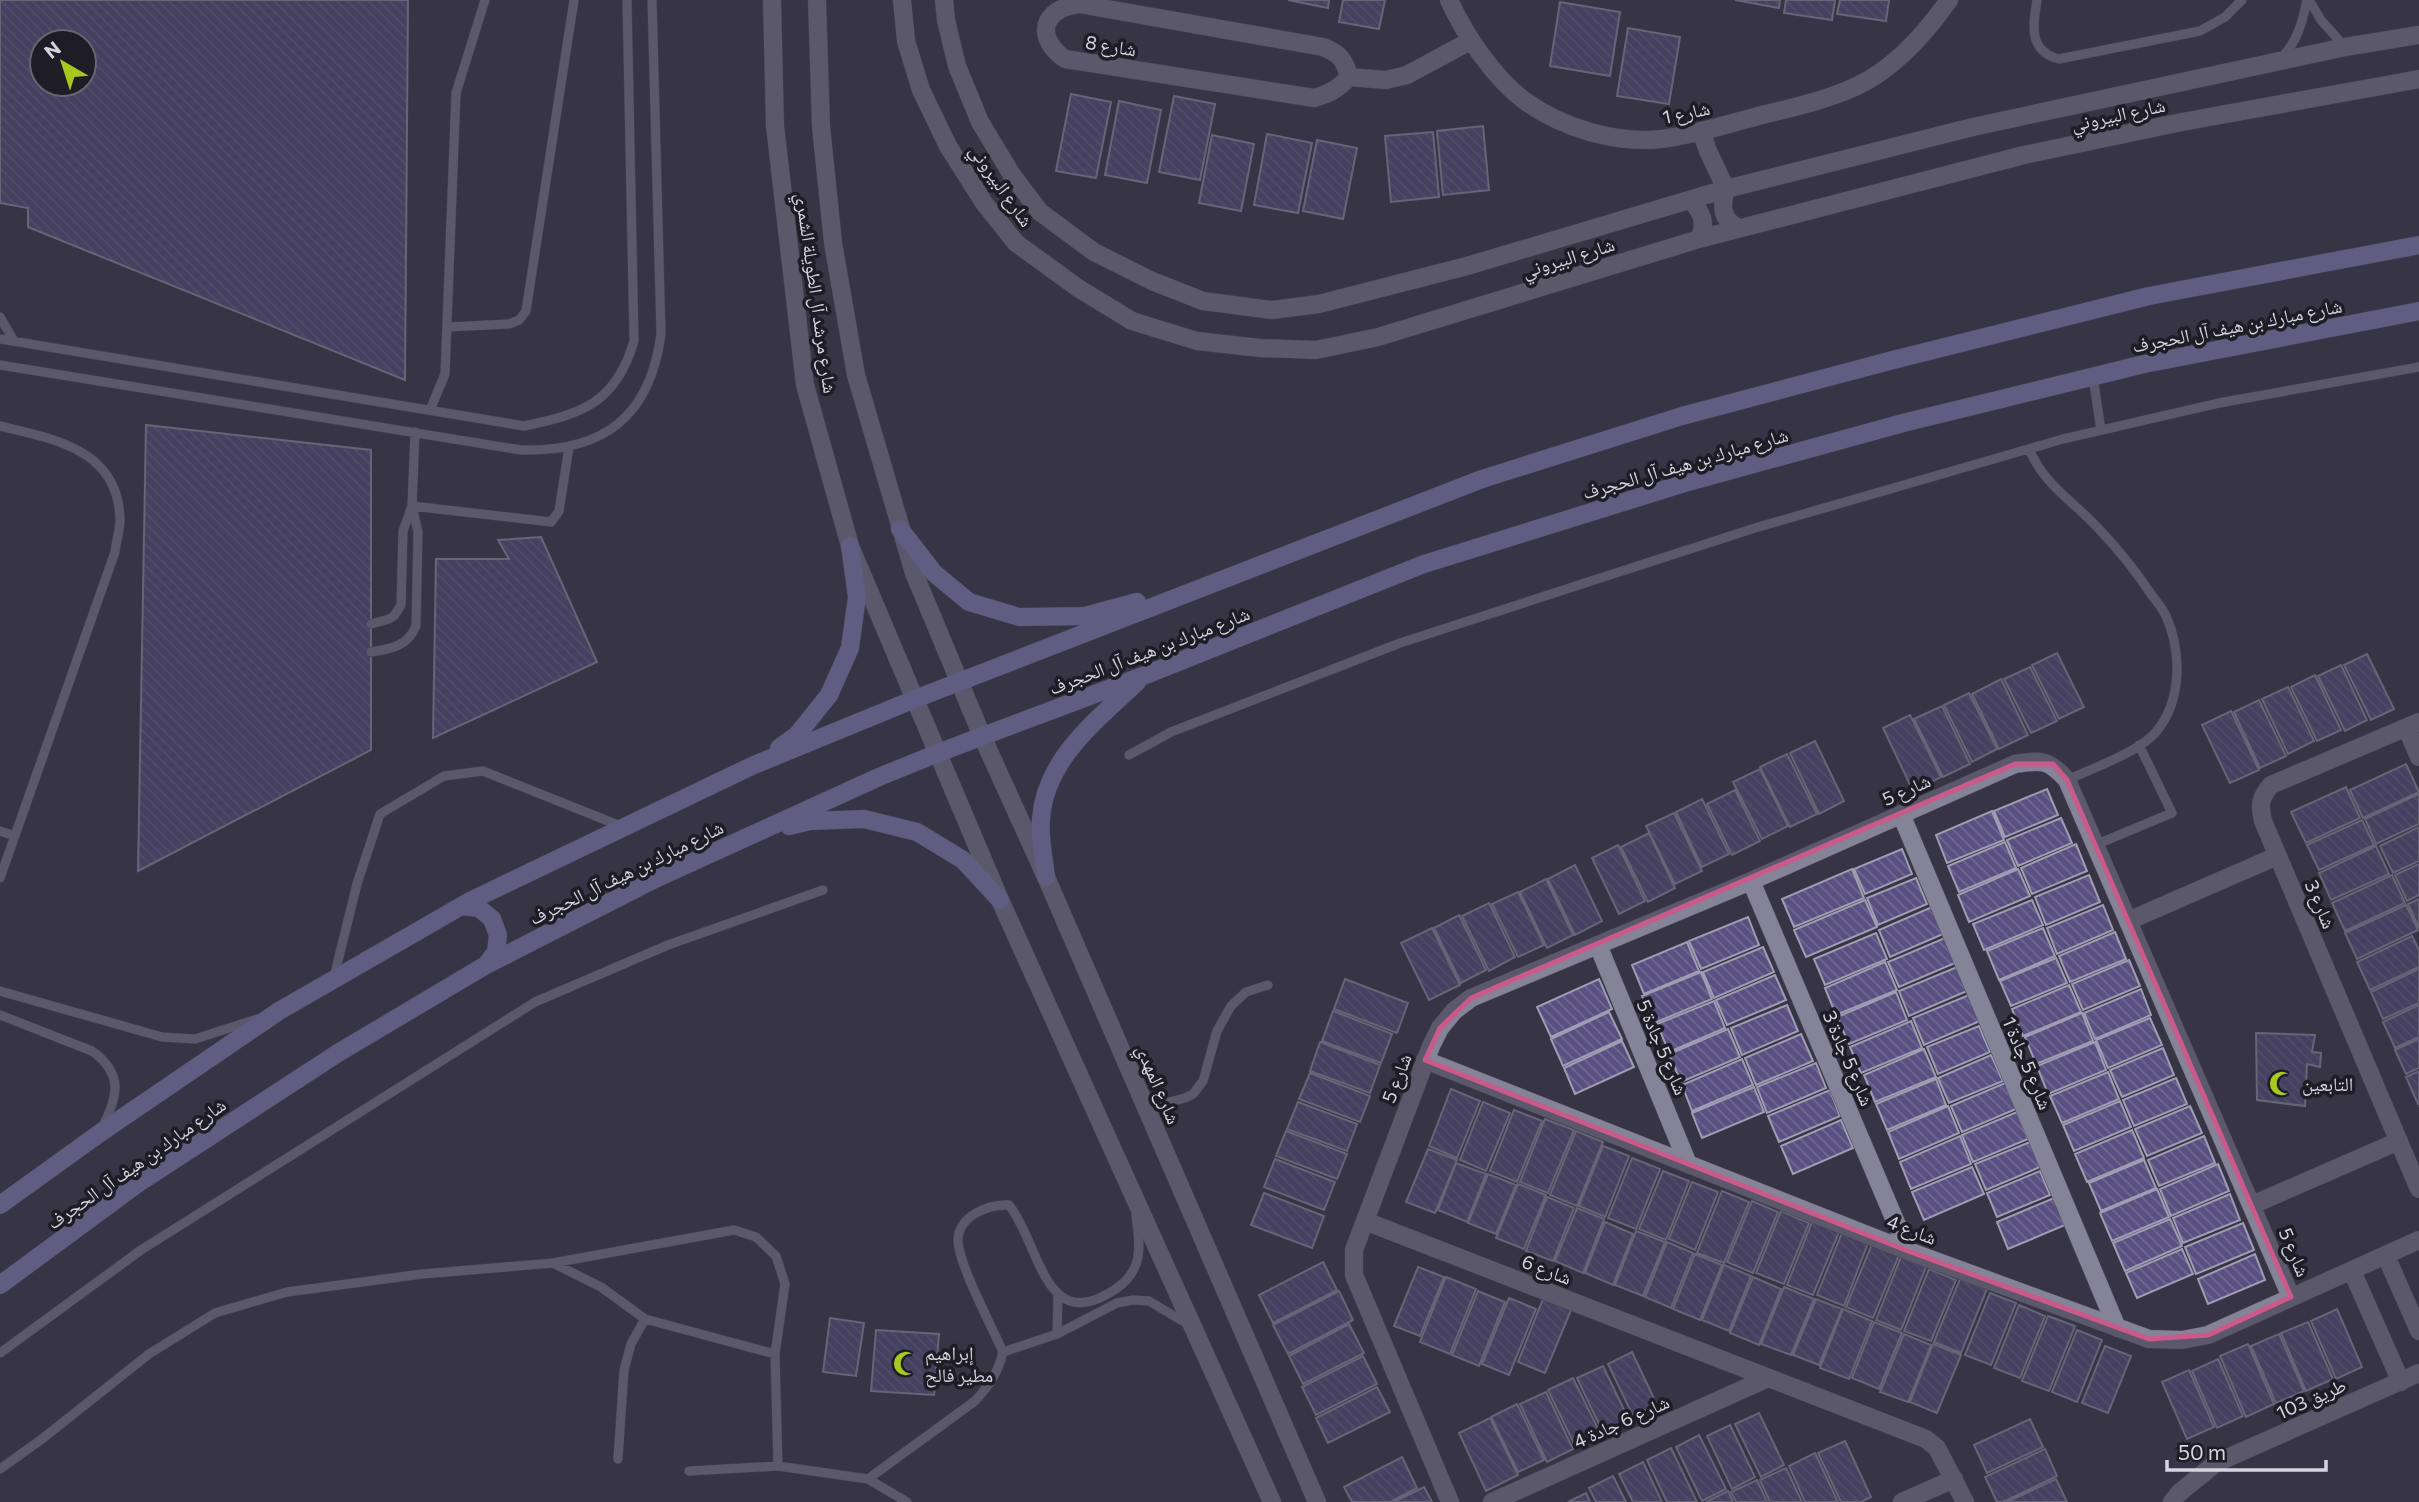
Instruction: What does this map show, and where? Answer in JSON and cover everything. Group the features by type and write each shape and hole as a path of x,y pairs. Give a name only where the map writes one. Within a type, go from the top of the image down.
{"main road":[{"name":"شارع مبارك بن هيف آل الحجرف","path":"0,1205 100,1133 279,1012 463,905 754,765 915,699 1482,479 1682,416 2149,296 2419,244"},
{"name":"شارع مبارك بن هيف آل الحجرف","path":"0,1284 137,1184 338,1053 486,965 655,879 938,753 1143,676 1424,564 1702,479 1903,423 2144,364 2419,311"},
{"path":"900,529 934,573 969,602 1019,617 1085,616 1219,581"},
{"path":"754,765 797,735 829,695 845,660 850,648 857,597 850,546"},
{"path":"1046,877 1041,820 1048,783 1073,743 1143,676"},
{"path":"752,835 810,821 864,819 917,832 963,860 1000,900"},
{"path":"463,905 479,908 492,919 498,935 496,951 486,965"}],"street":[{"name":"شارع مرشد آل الطويلة الشمري","path":"772,0 775,126 806,385 850,546 915,699"},
{"name":"شارع مرشد آل الطويلة الشمري","path":"817,0 821,126 833,243 856,375 914,573 960,683"},
{"name":"شارع البيروني","path":"902,0 906,41 921,90 948,146 984,203 1016,243 1078,288 1132,321 1197,341 1260,348 1316,350 1378,337 1699,239 2024,155 2182,122 2419,79"},
{"name":"شارع البيروني","path":"944,0 957,66 980,122 1040,212 1094,252 1152,281 1203,301 1272,310 1319,304 1467,266 1726,189 1973,127 2345,47 2419,35"},
{"name":"شارع 1","path":"1449,0 1470,41 1525,101 1589,132 1622,138 1660,139 1814,102 1857,86 1898,59 1932,24 1949,0"},
{"name":"شارع 8","path":"1079,4 1323,47 1334,51 1346,63 1349,77 1340,88 1314,98 1065,59 1052,50 1046,40 1046,29 1049,19 1056,11 1079,4"},
{"path":"1349,77 1385,80 1407,75 1470,41"},
{"path":"1701,131 1726,189 1723,209 1726,218 1739,228"},
{"path":"1691,200 1703,219 1704,226 1699,239"},
{"name":"شارع المهدي","path":"960,683 1317,1502"},
{"path":"915,699 1000,900 1272,1502"},
{"path":"2413,726 2419,757"},
{"name":"شارع 3","path":"2413,726 2271,785 2261,796 2259,805 2277,856 2419,1189"},
{"name":"شارع 5","path":"1365,1221 1425,1060 1440,1028 1454,1011 1471,998 1751,881 2015,764 2038,760 2053,764 2067,780 2291,1297"},
{"name":"شارع 5 جادة 1","path":"1901,814 2117,1328"},
{"path":"2128,920 2277,856"},
{"name":"شارع 5 جادة 3","path":"1751,881 1909,1251"},
{"name":"شارع 5 جادة 5","path":"1598,945 1688,1164"},
{"name":"شارع 4","path":"1425,1060 1909,1251 2149,1339 2182,1340 2208,1335 2386,1256"},
{"path":"2252,1205 2399,1141"},
{"path":"1365,1221 1353,1250 1354,1275 1450,1502"},
{"name":"شارع 6","path":"1365,1221 1926,1439 1937,1448 1965,1502"},
{"path":"2419,1240 2386,1256 2419,1331"},
{"path":"2351,1271 2401,1382"},
{"name":"طريق 103","path":"2172,1502 2216,1463 2419,1373"},
{"name":"شارع 6 جادة 4","path":"1492,1502 1768,1378"},
{"path":"1902,1502 1954,1479"}],"lane":[{"path":"430,410 445,374 456,93 485,0"},
{"path":"447,327 509,324 519,320 526,311 574,0"},
{"path":"0,339 524,426 564,418 589,407 612,386 627,363 634,341 627,0"},
{"path":"0,365 521,450 569,447 614,427 632,412 649,384 657,361 661,334 652,0"},
{"path":"2037,0 2034,32 2039,48 2048,56 2059,59 2200,31 2225,17 2242,0"},
{"path":"2308,0 2321,20 2345,47"},
{"path":"2277,62 2292,48 2308,0"},
{"path":"0,317 14,341"},
{"path":"1129,755 1171,732 1400,643 1755,528 2101,430 2219,402 2419,367"},
{"path":"2093,377 2101,430"},
{"path":"0,426 57,440 103,468 116,492 120,521 115,552 0,878"},
{"path":"371,652 400,646 410,637 416,626 418,532 412,506 415,432"},
{"path":"412,506 551,522 559,512 569,447"},
{"path":"2029,449 2036,466 2053,487 2096,526 2132,566 2166,616 2178,665 2172,705 2155,734 2122,755 2067,780"},
{"path":"371,624 394,616 401,605 403,531 412,506"},
{"path":"2095,845 2172,813 2139,745"},
{"path":"333,980 357,884 380,814 444,776 483,771 624,828"},
{"path":"0,831 15,836"},
{"path":"0,1353 141,1250 535,1002 668,945 823,890"},
{"path":"1146,1108 1185,1098 1199,1088 1217,1031 1231,1006 1246,992 1268,985"},
{"path":"0,991 149,1034 178,1039 195,1039 279,1012"},
{"path":"0,1015 92,1051 102,1058 112,1071 116,1089 114,1104 100,1133"},
{"path":"869,1479 975,1401 990,1385 999,1369 1003,1352 958,1245 959,1232 975,1213 998,1204 1009,1205 1020,1218 1049,1286 1068,1301 1086,1301 1103,1296 1133,1275 1139,1256 1133,1197"},
{"path":"0,1469 149,1354 215,1313 287,1292 422,1274 553,1263 734,1230 756,1237 776,1256 785,1284 775,1354 778,1466"},
{"path":"553,1263 601,1287 645,1319 775,1354"},
{"path":"1057,1334 1058,1295"},
{"path":"1003,1352 1057,1334 1117,1303 1133,1300 1149,1301 1194,1328"},
{"path":"618,1459 624,1370 631,1344 645,1319"},
{"path":"689,1471 778,1466 869,1479 907,1502"}],"highlighted area":[{"path":"2015,764 2053,764 2067,780 2291,1297 2208,1335 2149,1339 1908,1251 1425,1060 1440,1028 1471,998"}],"building":[{"path":"0,0 408,0 405,380 28,227 28,208 0,203"},
{"path":"1288,0 1329,0 1328,8"},
{"path":"1343,0 1385,0 1379,29 1339,22"},
{"path":"1735,0 1780,0 1779,8"},
{"path":"1786,0 1835,0 1832,20 1784,13"},
{"path":"1840,0 1889,0 1886,21 1837,14"},
{"path":"1560,2 1620,12 1610,76 1550,66"},
{"path":"1628,28 1680,37 1669,104 1617,96"},
{"path":"1071,94 1111,102 1096,178 1056,171"},
{"path":"1174,96 1215,104 1200,180 1159,172"},
{"path":"1119,101 1161,110 1147,183 1105,175"},
{"path":"1483,126 1489,190 1443,195 1437,131"},
{"path":"1433,132 1439,197 1391,202 1385,136"},
{"path":"1267,134 1312,143 1298,213 1254,205"},
{"path":"1212,135 1254,144 1241,211 1199,203"},
{"path":"1317,140 1357,148 1343,219 1303,211"},
{"path":"146,425 371,450 371,750 138,871"},
{"path":"541,537 597,662 433,738 436,559 509,559 498,540"},
{"path":"2057,653 2084,707 2059,719 2032,665"},
{"path":"2367,654 2394,709 2371,720 2344,665"},
{"path":"2341,665 2367,720 2345,731 2318,676"},
{"path":"2030,667 2057,721 2031,733 2004,679"},
{"path":"2315,675 2341,730 2317,741 2291,687"},
{"path":"2001,679 2028,735 1999,749 1972,694"},
{"path":"2288,687 2314,741 2288,754 2262,699"},
{"path":"1969,693 1997,749 1972,762 1944,705"},
{"path":"2259,700 2286,756 2260,768 2234,712"},
{"path":"1942,706 1970,764 1943,777 1914,719"},
{"path":"2231,711 2259,770 2230,783 2202,725"},
{"path":"1910,715 1941,777 1913,791 1883,728"},
{"path":"1815,741 1844,801 1819,814 1790,753"},
{"path":"1787,754 1817,814 1790,827 1760,767"},
{"path":"2406,764 2419,792 2363,818 2350,790"},
{"path":"1760,769 1788,826 1762,839 1733,782"},
{"path":"2346,787 2360,818 2306,843 2291,812"},
{"path":"2047,789 2058,815 2005,837 1994,811"},
{"path":"1735,790 1760,841 1732,855 1707,804"},
{"path":"2419,794 2419,824 2376,844 2365,819"},
{"path":"1702,799 1729,854 1702,867 1676,812"},
{"path":"1992,811 2004,840 1947,863 1936,835"},
{"path":"1674,813 1702,871 1675,884 1646,826"},
{"path":"2061,818 2072,843 2018,866 2007,840"},
{"path":"2362,820 2374,845 2319,870 2307,845"},
{"path":"2419,827 2419,861 2393,873 2380,846"},
{"path":"1649,833 1675,888 1648,902 1621,847"},
{"path":"2005,842 2016,868 1959,892 1948,866"},
{"path":"2076,844 2087,871 2032,894 2021,868"},
{"path":"1618,845 1645,901 1619,914 1592,858"},
{"path":"2376,846 2389,874 2331,900 2319,873"},
{"path":"1902,849 1912,874 1865,894 1854,869"},
{"path":"2419,864 2419,895 2407,901 2395,875"},
{"path":"1575,865 1602,921 1575,935 1548,879"},
{"path":"1852,869 1864,898 1794,927 1782,899"},
{"path":"2018,869 2030,896 1969,922 1958,895"},
{"path":"2089,875 2100,902 2046,925 2035,897"},
{"path":"2392,875 2405,903 2345,931 2332,903"},
{"path":"1916,878 1927,904 1878,925 1867,898"},
{"path":"1546,879 1573,935 1547,948 1520,892"},
{"path":"1518,892 1544,945 1518,957 1492,904"},
{"path":"2419,899 2419,928 2408,904"},
{"path":"1865,900 1877,927 1806,957 1794,930"},
{"path":"2032,900 2043,925 1984,950 1973,924"},
{"path":"1489,903 1515,957 1489,971 1462,916"},
{"path":"2103,905 2113,930 2057,954 2047,928"},
{"path":"2406,905 2418,930 2357,959 2345,933"},
{"path":"1932,907 1943,934 1890,957 1879,930"},
{"path":"1459,915 1486,970 1461,983 1434,928"},
{"path":"1748,917 1759,945 1701,969 1689,941"},
{"path":"1432,928 1460,985 1429,1000 1401,943"},
{"path":"2043,928 2055,956 1999,980 1987,951"},
{"path":"2115,932 2126,959 2070,982 2059,956"},
{"path":"1876,933 1887,959 1825,985 1814,959"},
{"path":"2412,936 2419,950 2419,967 2370,990 2357,962"},
{"path":"1945,938 1955,963 1899,987 1888,962"},
{"path":"1687,942 1699,971 1644,994 1632,965"},
{"path":"1763,947 1774,972 1714,998 1703,972"},
{"path":"2056,958 2067,983 2011,1006 2000,981"},
{"path":"2129,960 2140,986 2083,1010 2072,984"},
{"path":"1885,962 1897,990 1836,1015 1825,988"},
{"path":"1957,967 1967,991 1909,1016 1899,991"},
{"path":"2419,969 2419,1003 2383,1019 2371,992"},
{"path":"1701,972 1712,999 1654,1023 1642,996"},
{"path":"1775,975 1786,1000 1727,1025 1716,1000"},
{"path":"1345,979 1408,1003 1397,1033 1334,1009"},
{"path":"1599,979 1612,1009 1551,1037 1537,1007"},
{"path":"2069,985 2081,1012 2023,1036 2012,1009"},
{"path":"2141,989 2151,1015 2095,1039 2084,1013"},
{"path":"1896,992 1907,1020 1849,1044 1837,1017"},
{"path":"1969,995 1980,1021 1924,1045 1913,1018"},
{"path":"1714,1001 1725,1028 1669,1052 1657,1024"},
{"path":"1787,1005 1798,1031 1742,1055 1731,1028"},
{"path":"2419,1005 2419,1037 2395,1048 2383,1022"},
{"path":"1333,1011 1392,1034 1381,1063 1322,1041"},
{"path":"1609,1012 1622,1039 1563,1066 1551,1039"},
{"path":"2082,1013 2093,1041 2036,1064 2025,1037"},
{"path":"2150,1018 2162,1045 2108,1068 2096,1040"},
{"path":"1911,1021 1922,1048 1861,1073 1850,1047"},
{"path":"1979,1026 1990,1052 1938,1074 1927,1047"},
{"path":"1728,1029 1740,1057 1681,1082 1669,1054"},
{"name":"التابعين","path":"2256,1033 2315,1035 2312,1052 2321,1053 2320,1067 2307,1064 2305,1106 2257,1100"},
{"path":"1801,1034 1813,1061 1756,1085 1745,1058"},
{"path":"2419,1039 2419,1068 2406,1074 2395,1050"},
{"path":"1622,1041 1634,1067 1575,1094 1564,1068"},
{"path":"1320,1042 1380,1065 1370,1093 1310,1071"},
{"path":"2095,1042 2106,1070 2048,1094 2037,1066"},
{"path":"2163,1048 2174,1075 2122,1097 2110,1070"},
{"path":"1924,1049 1936,1077 1875,1102 1864,1075"},
{"path":"1991,1055 2003,1081 1949,1103 1938,1078"},
{"path":"1742,1059 1753,1085 1692,1111 1682,1085"},
{"path":"1816,1063 1826,1088 1767,1113 1757,1087"},
{"path":"2419,1071 2419,1103 2418,1104 2406,1077"},
{"path":"2108,1072 2119,1099 2062,1123 2050,1096"},
{"path":"1310,1073 1370,1096 1360,1122 1299,1099"},
{"path":"2176,1078 2187,1104 2134,1126 2123,1100"},
{"path":"1936,1079 1946,1105 1887,1130 1876,1104"},
{"path":"2005,1083 2016,1109 1962,1132 1951,1106"},
{"path":"1754,1087 1764,1112 1702,1138 1692,1113"},
{"path":"1451,1089 1480,1101 1457,1158 1429,1146"},
{"path":"1830,1090 1840,1116 1779,1142 1768,1116"},
{"path":"2120,1101 2131,1127 2074,1151 2063,1125"},
{"path":"1298,1102 1357,1124 1347,1151 1287,1129"},
{"path":"1483,1102 1510,1113 1486,1171 1460,1160"},
{"path":"1948,1106 1959,1133 1899,1159 1888,1132"},
{"path":"2190,1106 2202,1133 2147,1156 2135,1129"},
{"path":"1514,1110 1542,1121 1517,1182 1490,1171"},
{"path":"2017,1112 2028,1139 1973,1162 1962,1135"},
{"path":"1545,1119 1574,1130 1548,1193 1520,1182"},
{"path":"1841,1120 1853,1148 1793,1174 1781,1146"},
{"path":"2132,1130 2144,1158 2087,1182 2075,1154"},
{"path":"1286,1131 1347,1154 1337,1179 1276,1156"},
{"path":"1576,1131 1603,1142 1577,1206 1550,1195"},
{"path":"1960,1136 1971,1164 1911,1189 1900,1162"},
{"path":"2204,1136 2215,1163 2159,1186 2148,1160"},
{"path":"2030,1142 2040,1167 1986,1190 1975,1164"},
{"path":"1603,1146 1629,1156 1605,1217 1579,1206"},
{"path":"1428,1149 1457,1160 1435,1213 1406,1202"},
{"path":"1632,1158 1660,1169 1636,1229 1608,1218"},
{"path":"1275,1159 1335,1182 1324,1210 1264,1187"},
{"path":"2144,1160 2156,1188 2101,1211 2089,1183"},
{"path":"1456,1163 1486,1174 1467,1222 1438,1210"},
{"path":"2218,1164 2229,1191 2171,1216 2160,1189"},
{"path":"1972,1167 1984,1194 1924,1220 1912,1192"},
{"path":"1663,1171 1689,1181 1666,1240 1639,1229"},
{"path":"2040,1171 2050,1195 1997,1217 1987,1193"},
{"path":"1488,1174 1516,1185 1496,1234 1468,1223"},
{"path":"1692,1182 1718,1192 1695,1250 1669,1239"},
{"path":"1518,1184 1546,1195 1524,1249 1496,1238"},
{"path":"2157,1189 2169,1217 2112,1241 2100,1213"},
{"path":"1722,1191 1749,1202 1724,1263 1697,1253"},
{"path":"1264,1193 1324,1216 1312,1248 1251,1225"},
{"path":"2230,1194 2240,1220 2183,1243 2173,1218"},
{"path":"1547,1197 1574,1208 1553,1261 1526,1251"},
{"path":"2054,1198 2065,1225 2008,1249 1997,1222"},
{"path":"1752,1201 1778,1212 1753,1273 1727,1262"},
{"path":"1577,1208 1604,1219 1583,1273 1555,1261"},
{"path":"1781,1211 1809,1223 1784,1284 1756,1273"},
{"path":"2170,1219 2182,1246 2125,1271 2113,1243"},
{"path":"1605,1222 1633,1234 1613,1285 1585,1273"},
{"path":"1812,1222 1839,1232 1813,1295 1787,1285"},
{"path":"2243,1223 2254,1250 2196,1274 2185,1247"},
{"path":"1636,1231 1665,1242 1643,1296 1615,1285"},
{"path":"1842,1233 1868,1243 1844,1306 1817,1295"},
{"path":"1667,1242 1693,1253 1671,1308 1645,1297"},
{"path":"1872,1244 1899,1255 1873,1318 1846,1307"},
{"path":"2182,1249 2193,1274 2137,1298 2126,1273"},
{"path":"1695,1254 1722,1265 1700,1320 1673,1309"},
{"path":"2255,1254 2265,1280 2208,1304 2198,1279"},
{"path":"1901,1257 1926,1267 1901,1330 1876,1320"},
{"path":"1323,1262 1337,1290 1273,1323 1259,1295"},
{"path":"1724,1265 1751,1276 1729,1331 1702,1320"},
{"path":"1418,1267 1444,1277 1420,1336 1394,1326"},
{"path":"1929,1269 1956,1280 1931,1341 1904,1331"},
{"path":"1446,1277 1476,1289 1450,1354 1420,1342"},
{"path":"1753,1277 1781,1289 1759,1345 1730,1333"},
{"path":"1960,1279 1987,1289 1961,1353 1934,1342"},
{"path":"1784,1287 1814,1299 1791,1355 1761,1344"},
{"path":"1339,1291 1353,1320 1288,1354 1273,1325"},
{"path":"1478,1291 1505,1302 1479,1366 1452,1355"},
{"path":"1990,1293 2016,1303 1991,1365 1965,1355"},
{"path":"1509,1298 1536,1309 1509,1375 1482,1364"},
{"path":"1543,1299 1571,1310 1545,1373 1518,1362"},
{"path":"1816,1299 1842,1309 1819,1365 1793,1355"},
{"path":"2019,1305 2045,1316 2020,1378 1994,1368"},
{"path":"1843,1309 1872,1321 1849,1379 1820,1368"},
{"path":"2337,1309 2362,1367 2336,1379 2311,1321"},
{"path":"2048,1316 2075,1326 2049,1391 2022,1381"},
{"path":"830,1318 864,1323 856,1376 823,1372"},
{"path":"1874,1322 1902,1333 1879,1389 1852,1378"},
{"path":"2308,1322 2333,1379 2306,1391 2281,1333"},
{"path":"1349,1324 1364,1353 1303,1384 1289,1356"},
{"name":"إبراهيم مطير فالح","path":"876,1330 939,1334 934,1395 871,1391"},
{"path":"2077,1330 2102,1340 2077,1402 2052,1392"},
{"path":"1904,1334 1931,1345 1908,1402 1880,1392"},
{"path":"2279,1334 2304,1391 2276,1403 2251,1346"},
{"path":"1933,1344 1961,1355 1937,1413 1910,1402"},
{"path":"2248,1344 2274,1404 2246,1417 2220,1356"},
{"path":"2105,1346 2131,1356 2108,1413 2082,1403"},
{"path":"1632,1352 1657,1405 1633,1416 1608,1364"},
{"path":"1363,1356 1377,1384 1316,1415 1302,1387"},
{"path":"2218,1359 2243,1416 2217,1428 2192,1371"},
{"path":"1603,1366 1629,1420 1603,1433 1577,1378"},
{"path":"2189,1370 2214,1427 2187,1439 2162,1382"},
{"path":"1573,1378 1601,1435 1576,1448 1548,1390"},
{"path":"1377,1387 1390,1412 1328,1443 1316,1418"},
{"path":"1546,1392 1573,1449 1547,1462 1520,1404"},
{"path":"1517,1404 1544,1460 1518,1472 1491,1417"},
{"path":"1759,1413 1784,1465 1761,1477 1735,1424"},
{"path":"1490,1418 1518,1475 1486,1491 1459,1433"},
{"path":"2030,1419 2043,1447 1987,1473 1974,1445"},
{"path":"1730,1425 1755,1477 1732,1489 1707,1436"},
{"path":"1699,1435 1726,1489 1702,1501 1676,1447"},
{"path":"1845,1441 1871,1497 1861,1502 1841,1502 1818,1453"},
{"path":"1671,1448 1697,1502 1667,1502 1647,1460"},
{"path":"2045,1449 2057,1476 2003,1502 1997,1502 1985,1477"},
{"path":"1815,1453 1838,1502 1805,1502 1789,1466"},
{"path":"1402,1457 1417,1488 1390,1502 1352,1502 1344,1487"},
{"path":"1643,1462 1662,1502 1633,1502 1619,1474"},
{"path":"1786,1468 1802,1502 1770,1502 1760,1480"},
{"path":"1613,1476 1626,1502 1596,1502 1589,1488"},
{"path":"2056,1479 2067,1502 2007,1502"},
{"path":"1757,1480 1767,1502 1736,1502 1731,1492"},
{"path":"1424,1487 1432,1502 1394,1502"},
{"path":"1728,1491 1733,1502 1706,1502"},
{"path":"1586,1493 1590,1502 1568,1502"}],"place":[{"name":"التابعين","path":"2282,1083"},
{"name":"إبراهيم مطير فالح","path":"905,1363"}]}
